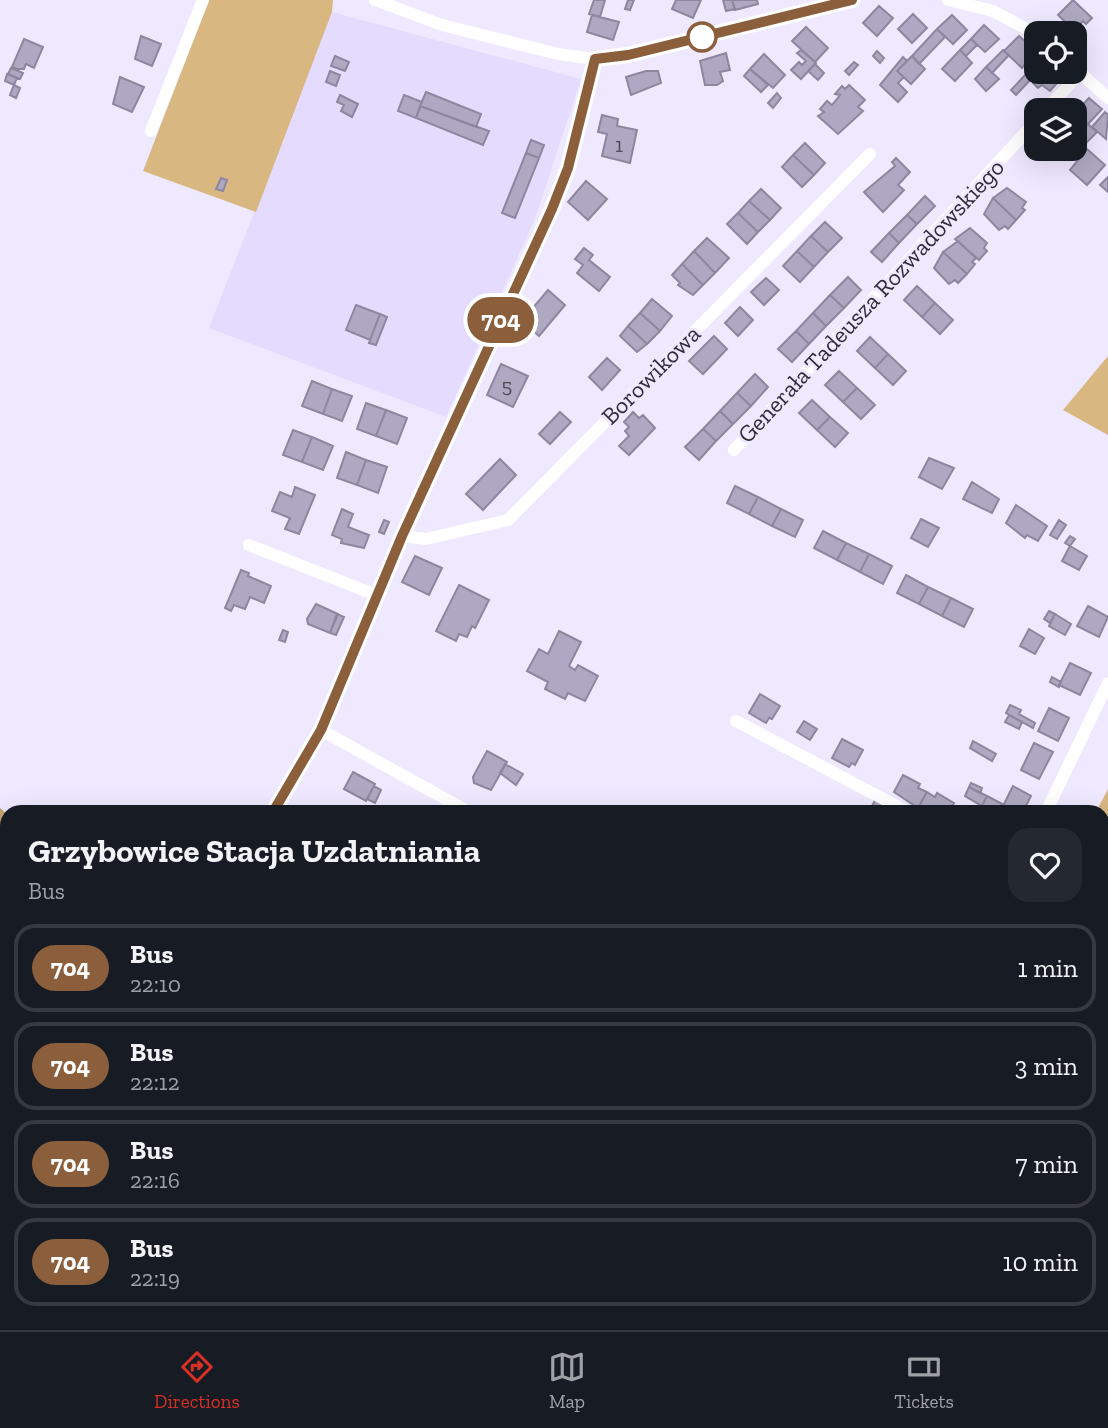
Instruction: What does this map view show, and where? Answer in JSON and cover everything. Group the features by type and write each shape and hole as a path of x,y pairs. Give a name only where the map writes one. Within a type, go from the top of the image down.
{"street":[{"path":"151,131 203,0"},
{"path":"375,0 442,25 558,54 595,59 628,55 852,0"},
{"path":"948,0 993,11 1024,28"},
{"path":"277,805 321,730 402,536 562,186 595,59"},
{"path":"1087,80 1108,98"},
{"path":"1056,98 1067,84"},
{"name":"Generała Tadeusza Rozwadowskiego","path":"734,450 1024,134"},
{"name":"Borowikowa","path":"402,536 426,539 508,520 870,153"},
{"path":"249,545 376,595"},
{"path":"1049,805 1108,683"},
{"path":"736,721 895,805"},
{"path":"321,730 456,805"}],"shaded area":[{"path":"209,0 333,0 332,12 256,212 143,171"},
{"path":"332,12 581,79 535,219 446,417 209,328"},
{"path":"1108,356 1108,435 1063,410"},
{"path":"1108,789 1108,805 1100,805"}],"building":[{"path":"594,0 605,0 600,17 589,14"},
{"path":"628,0 634,0 630,10 625,9"},
{"path":"676,0 701,0 693,18 672,9"},
{"path":"723,0 732,0 735,9 726,11"},
{"path":"732,0 757,0 758,4 735,10"},
{"path":"1073,0 1092,18 1087,23 1064,21 1058,15"},
{"path":"879,6 893,18 877,36 863,23"},
{"path":"913,14 927,28 912,43 898,29"},
{"path":"592,15 619,22 613,40 587,32"},
{"path":"952,15 967,30 953,44 937,29"},
{"path":"984,25 999,39 985,52 971,39"},
{"path":"806,27 828,48 815,62 792,41"},
{"path":"937,29 945,37 919,64 912,56"},
{"path":"141,36 161,44 152,66 135,59"},
{"path":"1019,36 1024,40 1022,68 1004,51"},
{"path":"24,39 43,47 34,68 26,64 24,69 17,69 12,67"},
{"path":"971,39 977,45 966,56 960,50"},
{"path":"801,50 816,63 801,79 791,70 799,62 802,65 806,61 797,53"},
{"path":"960,50 972,63 955,81 942,69"},
{"path":"1003,50 1009,55 992,73 986,67"},
{"path":"877,51 884,58 880,63 873,56"},
{"path":"726,53 730,70 720,72 723,81 717,85 705,85 700,61"},
{"path":"764,54 785,75 773,88 750,69"},
{"path":"335,56 349,62 345,71 331,66"},
{"path":"912,56 925,69 911,84 897,71"},
{"path":"903,57 907,61 897,71 904,77 898,83 907,92 898,102 880,85"},
{"path":"854,62 858,65 849,75 845,71"},
{"path":"815,64 824,73 818,80 808,71"},
{"path":"986,67 999,79 986,91 975,79"},
{"path":"11,68 23,73 20,79 8,74"},
{"path":"750,69 768,85 761,92 744,76"},
{"path":"330,71 340,75 336,86 326,82"},
{"path":"646,71 658,71 661,83 631,95 626,77"},
{"path":"7,74 17,78 14,85 5,81"},
{"path":"1024,76 1024,84 1026,84 1016,95 1011,90"},
{"path":"120,77 144,87 132,112 113,104"},
{"path":"1034,84 1056,84 1050,91 1042,85 1038,88"},
{"path":"14,85 20,88 16,98 10,95"},
{"path":"849,85 865,100 858,107 863,111 838,134 818,116 824,112 820,109 827,101 832,105 840,95 835,94 842,86 845,89"},
{"path":"426,92 481,114 476,127 420,106"},
{"path":"777,93 781,98 773,108 768,103"},
{"path":"340,95 358,104 352,117 341,111 344,105 337,102"},
{"path":"404,95 422,102 416,118 398,111"},
{"path":"1089,98 1102,109 1088,124 1087,123"},
{"path":"420,106 489,131 483,145 416,118"},
{"path":"1105,112 1108,115 1106,139 1092,127"},
{"path":"602,115 618,119 617,126 637,130 630,163 602,156 607,134 598,132"},
{"path":"1087,125 1097,132 1087,142"},
{"path":"531,140 544,145 539,158 526,153"},
{"path":"805,143 825,163 814,175 793,155"},
{"path":"1087,149 1105,165 1087,185 1070,170 1077,161 1087,161"},
{"path":"526,153 539,158 515,218 502,213"},
{"path":"793,155 814,175 802,187 782,167"},
{"path":"896,158 910,172 898,185 904,190 883,212 864,192 895,166 892,162"},
{"path":"1108,177 1108,192 1100,185"},
{"path":"221,178 227,180 223,191 216,189"},
{"path":"586,181 607,199 588,220 568,202"},
{"path":"1007,188 1026,202 1022,208 1025,210 1016,220 993,198"},
{"path":"761,189 781,208 770,220 749,201"},
{"path":"925,196 935,206 917,224 907,215"},
{"path":"993,198 1016,220 1008,229 1005,226 999,230 984,214"},
{"path":"749,201 770,220 758,232 738,213"},
{"path":"738,213 758,232 747,244 727,224"},
{"path":"907,215 917,224 899,243 889,233"},
{"path":"825,222 842,238 828,252 811,236"},
{"path":"970,228 987,243 984,248 987,251 979,260 955,239"},
{"path":"889,233 899,243 882,262 871,252"},
{"path":"811,236 828,252 814,267 797,251"},
{"path":"707,238 729,258 715,273 694,251"},
{"path":"958,241 976,258 967,274 943,252"},
{"path":"584,248 593,255 589,260 610,277 599,291 577,273 583,265 575,259"},
{"path":"694,251 715,273 703,285 682,264"},
{"path":"797,251 814,267 800,282 783,266"},
{"path":"943,252 967,274 958,283 955,280 949,284 934,268"},
{"path":"682,264 703,285 693,295 678,285 680,283 672,275"},
{"path":"848,277 861,290 844,308 830,295"},
{"path":"766,278 779,290 764,305 751,292"},
{"path":"917,286 935,303 922,317 904,300"},
{"path":"548,290 565,305 539,336 522,321"},
{"path":"830,295 844,308 826,326 813,313"},
{"path":"652,299 672,316 660,331 640,313"},
{"path":"935,303 953,320 940,334 922,317"},
{"path":"356,305 380,314 370,340 346,330"},
{"path":"740,307 753,320 738,336 725,323"},
{"path":"640,313 660,331 647,344 628,326"},
{"path":"813,313 826,326 809,344 796,331"},
{"path":"380,314 387,317 376,345 369,343"},
{"path":"628,326 647,344 637,352 620,336"},
{"path":"796,331 809,344 792,362 778,349"},
{"path":"714,336 727,349 703,374 689,361"},
{"path":"870,337 888,354 875,368 857,351"},
{"path":"888,354 906,371 893,385 875,368"},
{"path":"607,358 620,370 602,390 589,377"},
{"path":"501,364 528,376 513,407 487,395"},
{"path":"839,371 857,388 843,402 825,385"},
{"path":"755,374 768,387 751,406 737,393"},
{"path":"312,381 332,389 323,414 302,406"},
{"path":"857,388 875,405 861,419 843,402"},
{"path":"332,389 352,396 342,421 323,414"},
{"path":"737,393 751,406 733,424 720,411"},
{"path":"812,400 830,417 817,430 799,413"},
{"path":"366,403 386,410 376,436 357,429"},
{"path":"386,410 407,418 397,444 376,436"},
{"path":"720,411 733,424 716,441 703,429"},
{"path":"560,412 571,422 550,444 539,434"},
{"path":"633,412 639,418 643,415 655,428 629,455 619,446 629,436 625,431 629,427 624,422"},
{"path":"830,417 848,433 835,447 817,430"},
{"path":"703,429 716,441 699,460 685,447"},
{"path":"293,430 312,437 302,462 283,455"},
{"path":"312,437 333,446 323,470 302,462"},
{"path":"346,452 366,460 357,485 337,478"},
{"path":"929,458 954,468 942,489 919,477"},
{"path":"500,459 516,475 483,510 466,494"},
{"path":"366,460 387,467 378,493 357,485"},
{"path":"972,482 999,499 992,513 963,499"},
{"path":"735,486 758,497 749,514 727,503"},
{"path":"295,487 315,495 299,534 285,529 290,518 272,511 280,492 292,497"},
{"path":"758,497 781,509 772,526 749,514"},
{"path":"1016,505 1047,526 1038,541 1027,535 1025,538 1006,523"},
{"path":"342,509 353,514 348,527 369,535 364,548 341,543 342,539 332,535"},
{"path":"781,509 803,520 795,537 772,526"},
{"path":"921,519 939,528 928,547 911,538"},
{"path":"384,520 389,522 384,534 379,532"},
{"path":"1059,520 1066,525 1057,539 1050,535"},
{"path":"823,531 846,543 837,560 814,548"},
{"path":"1070,536 1075,539 1070,546 1065,543"},
{"path":"846,543 869,554 860,572 837,560"},
{"path":"1070,546 1087,556 1079,570 1062,561"},
{"path":"869,554 892,566 883,584 860,572"},
{"path":"415,556 442,568 429,595 402,582"},
{"path":"241,570 271,586 264,603 250,597 245,609 234,605 231,611 225,608"},
{"path":"906,575 928,587 919,604 897,593"},
{"path":"459,585 489,600 475,628 472,626 467,637 459,634 456,641 436,631"},
{"path":"928,587 951,598 942,616 919,604"},
{"path":"951,598 973,609 964,627 942,616"},
{"path":"316,604 338,614 330,633 308,624 307,619"},
{"path":"1088,606 1108,617 1099,637 1077,626"},
{"path":"1049,611 1055,614 1050,623 1044,619"},
{"path":"337,614 344,617 336,635 330,633"},
{"path":"1055,614 1071,624 1065,635 1049,626"},
{"path":"1029,629 1044,638 1035,654 1020,646"},
{"path":"283,630 288,632 285,642 279,640"},
{"path":"559,631 581,642 569,666 575,670 578,665 598,676 585,701 568,693 565,699 545,689 548,682 527,671 539,649 548,654"},
{"path":"1070,663 1091,673 1080,695 1059,685"},
{"path":"1052,677 1061,682 1059,687 1050,682"},
{"path":"760,694 780,706 766,723 749,713"},
{"path":"1010,705 1021,710 1019,714 1035,723 1033,728 1006,713"},
{"path":"1049,708 1069,718 1058,741 1038,731"},
{"path":"1009,715 1022,722 1019,729 1005,722"},
{"path":"804,721 817,729 810,740 797,732"},
{"path":"842,739 863,750 855,765 852,763 849,767 832,758"},
{"path":"973,741 996,754 992,761 970,748"},
{"path":"1034,743 1053,752 1039,779 1021,770"},
{"path":"487,751 507,762 491,790 474,783 473,777"},
{"path":"505,764 523,774 516,785 500,773"},
{"path":"353,772 375,784 366,801 344,789"},
{"path":"903,775 920,784 918,788 927,792 920,805 914,805 894,792"},
{"path":"971,783 982,788 980,793 969,787"},
{"path":"374,786 381,790 375,803 367,799"},
{"path":"1013,786 1031,796 1026,805 1004,805"},
{"path":"969,787 987,796 980,805 965,796"},
{"path":"927,792 935,797 937,793 954,803 953,805 920,805"},
{"path":"987,796 1004,805 982,805"}],"bus line":[{"name":"704","path":"277,805 321,730 402,536 562,186 595,59 628,55 852,0"}]}
